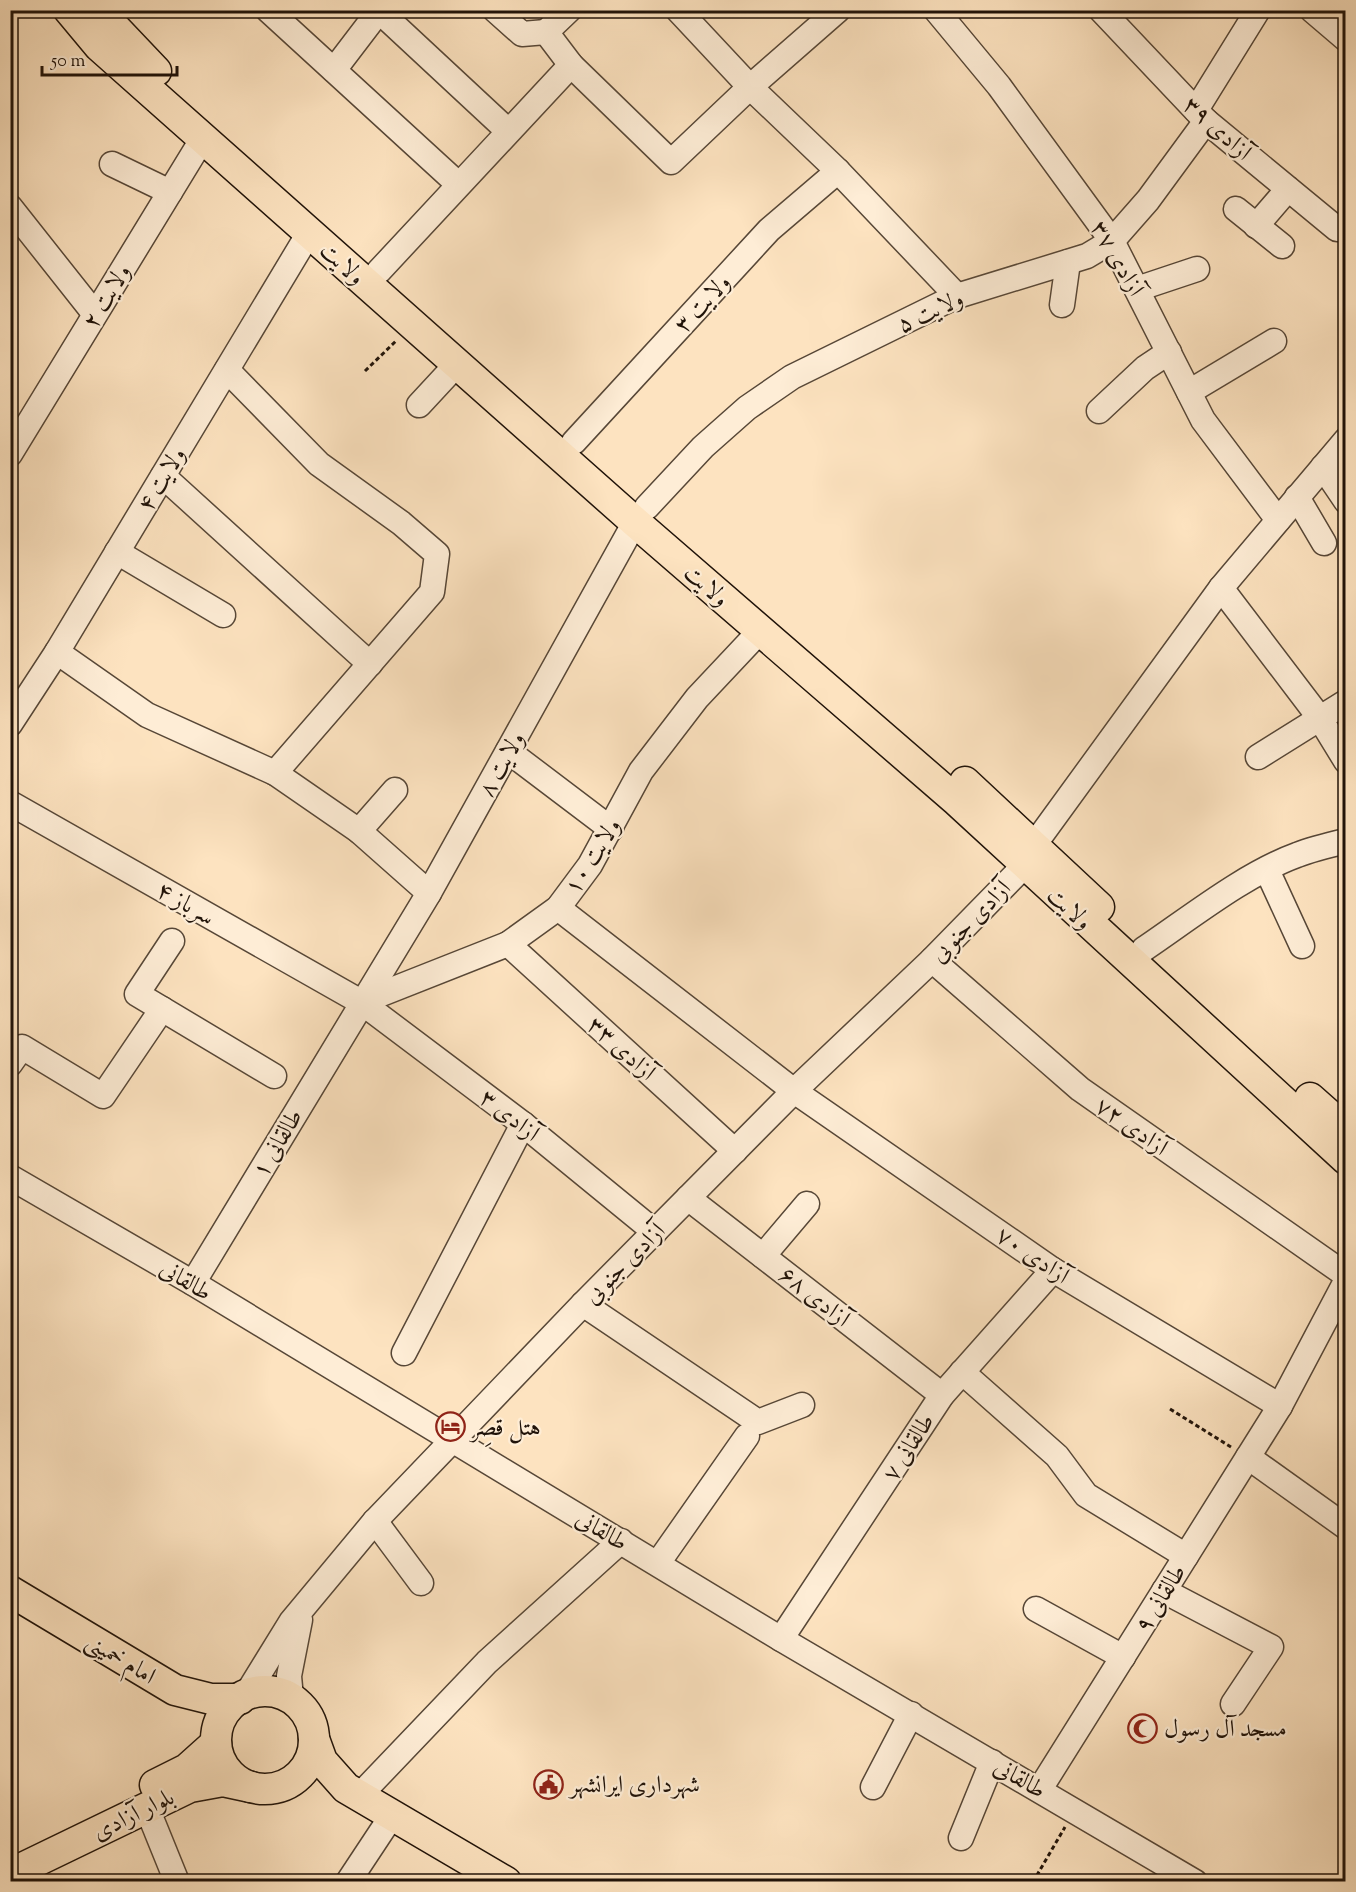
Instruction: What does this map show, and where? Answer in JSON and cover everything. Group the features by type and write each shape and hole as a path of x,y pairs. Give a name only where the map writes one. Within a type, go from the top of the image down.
{"main road":[{"name":"ولایت","path":"69,10 99,46 412,325 641,514 1029,855 1144,949 1344,1128"},
{"name":"ولایت","path":"98,10 131,47 234,144 574,442 641,514 760,630 957,801 1029,855 1346,1159"},
{"path":"119,10 131,47"},
{"name":"امام خمینی","path":"10,1591 175,1690 211,1699 243,1697"},
{"path":"175,1690 200,1707 217,1736 222,1763 236,1779 270,1788 320,1785 353,1791"},
{"path":"217,1736 223,1714 243,1697 261,1691 276,1692 291,1698 303,1709 311,1723 322,1761 353,1791 393,1814 487,1877"},
{"name":"بلوار آزادی","path":"10,1852 187,1769 217,1736"},
{"path":"270,1788 293,1781 305,1769 312,1755 314,1739"},
{"name":"بلوار آزادی","path":"10,1874 190,1787 223,1781 270,1788"}],"street":[{"path":"268,10 458,184"},
{"path":"495,10 522,34 546,32 569,10"},
{"path":"678,10 750,87 838,171 957,296"},
{"name":"آزادی ۳۷","path":"936,10 999,86 1112,241 1203,420 1278,520"},
{"name":"آزادی ۳۹","path":"1101,10 1201,115 1336,229 1346,229"},
{"name":"ولایت ۵","path":"641,514 703,447 747,408 792,377 957,296 1087,256 1112,241 1148,201 1201,115 1258,10"},
{"path":"1312,10 1346,39"},
{"path":"334,70 379,11 507,130"},
{"path":"546,32 571,65 671,162 832,12"},
{"path":"379,271 507,130 571,65"},
{"name":"ولایت ۲","path":"10,454 203,138"},
{"path":"112,164 170,192"},
{"name":"ولایت ۳","path":"574,442 769,230 838,171"},
{"path":"1256,226 1288,189"},
{"path":"1236,208 1282,246"},
{"path":"15,223 94,314"},
{"name":"ولایت ۴","path":"10,724 57,652 309,233"},
{"path":"1062,305 1068,262"},
{"path":"1137,289 1197,269"},
{"path":"1189,392 1274,341"},
{"path":"1099,411 1145,368 1168,352"},
{"path":"419,405 457,364"},
{"path":"227,370 319,464 401,524 437,554 432,592 275,773"},
{"name":"آزادی جنوبی","path":"291,1698 289,1676 293,1644 304,1606 375,1521 794,1091 932,960 1029,855 1221,588 1346,440"},
{"path":"1323,467 1346,501"},
{"path":"163,476 370,664"},
{"path":"1297,497 1324,543"},
{"name":"ولایت ۸","path":"362,1002 429,894 641,514"},
{"path":"117,552 224,615"},
{"path":"1221,588 1319,717 1346,761"},
{"name":"ولایت ۱۰","path":"362,1002 508,944 558,908 590,865 641,771 697,698 760,630"},
{"path":"57,652 147,716 275,773 359,831 429,894"},
{"path":"1258,757 1346,702"},
{"path":"508,751 611,829"},
{"path":"359,831 395,790"},
{"name":"سرباز ۴","path":"10,803 362,1002"},
{"path":"1144,949 1233,889 1267,870 1296,855 1346,841"},
{"path":"1267,870 1302,946"},
{"name":"آزادی ۷۰","path":"558,908 794,1091 1053,1270 1280,1406"},
{"path":"172,941 138,994 274,1076"},
{"name":"آزادی ۳۳","path":"508,944 735,1151"},
{"name":"آزادی ۷۲","path":"932,960 1080,1089 1346,1275"},
{"name":"آزادی ۳","path":"362,1002 523,1124 655,1232"},
{"name":"طالقانی ۱","path":"193,1283 362,1002"},
{"path":"10,1064 22,1047 103,1096 162,1009"},
{"path":"405,1353 523,1124"},
{"name":"طالقانی","path":"10,1177 193,1283 781,1639 1075,1810 1164,1874 1195,1881"},
{"name":"آزادی ۶۸","path":"688,1198 942,1395"},
{"path":"763,1256 807,1204"},
{"name":"طالقانی ۷","path":"781,1639 942,1395 1053,1270"},
{"name":"طالقانی ۹","path":"1040,1789 1280,1406 1346,1281"},
{"path":"584,1304 758,1422 802,1405"},
{"path":"962,1372 1057,1456 1086,1495 1186,1556"},
{"path":"658,1563 747,1436"},
{"path":"1248,1457 1346,1527"},
{"path":"375,1521 421,1583"},
{"path":"353,1791 487,1662 621,1541"},
{"path":"1164,1591 1271,1647 1233,1704"},
{"path":"243,1697 291,1622 304,1606"},
{"path":"1036,1609 1123,1657"},
{"path":"873,1787 911,1714"},
{"path":"961,1838 992,1762"},
{"path":"147,1808 177,1881"},
{"path":"348,1881 393,1814"}],"path":[{"path":"365,371 412,325"},
{"path":"1170,1409 1248,1457"},
{"path":"1033,1881 1075,1810"}],"place":[{"name":"هتل قصِر","path":"450,1427"},
{"name":"مسجد آل رسول","path":"1143,1728"},
{"name":"شهرداری ایرانشهر","path":"549,1784"}]}
